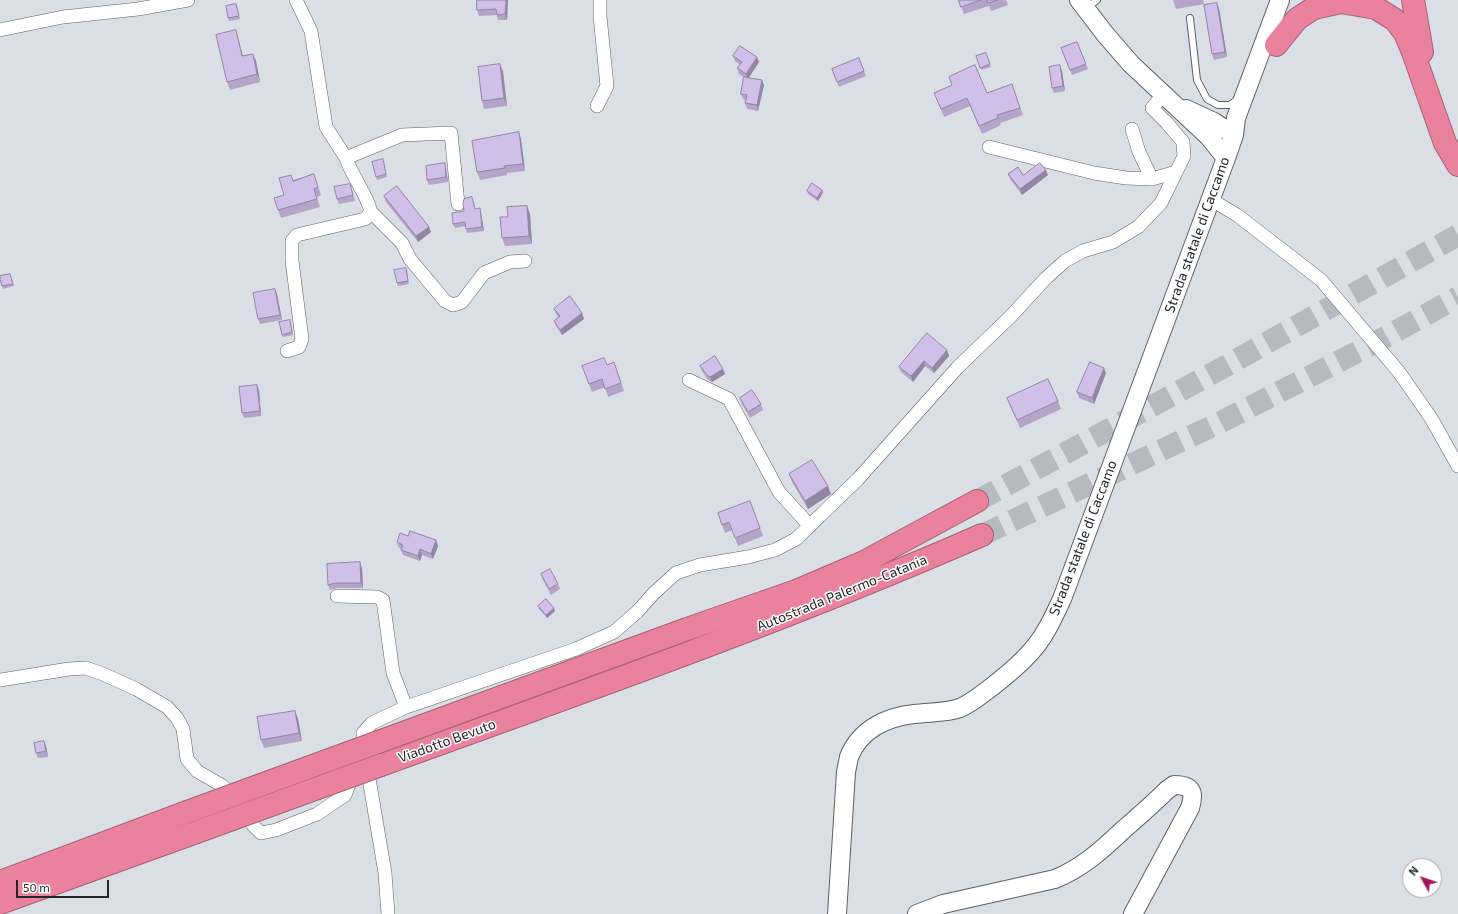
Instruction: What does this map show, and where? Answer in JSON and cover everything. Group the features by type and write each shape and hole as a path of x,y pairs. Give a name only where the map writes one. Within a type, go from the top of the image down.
{"highway":[{"path":"1413,0 1430,99"},
{"path":"1276,45 1297,19 1314,8 1341,2 1371,4 1395,20 1405,33 1445,143 1458,165"},
{"name":"Autostrada Palermo-Catania","path":"687,629 796,591 864,562 977,501"},
{"name":"Autostrada Palermo-Catania","path":"701,649 856,588 982,535"},
{"name":"Viadotto Bevuto","path":"0,882 186,812 687,629"},
{"name":"Viadotto Bevuto","path":"0,903 701,649"}],"main road":[{"name":"Strada statale di Caccamo","path":"837,914 846,772 849,757 856,744 864,734 886,720 914,714 960,708 976,699 1011,671 1029,653 1047,630 1062,599 1226,158 1245,95 1280,0"},
{"name":"Strada statale di Caccamo","path":"1235,127 1245,121 1276,45 1292,0"},
{"path":"1084,2 1130,64 1168,99 1212,129 1226,158"},
{"path":"1212,129 1235,127"},
{"path":"917,914 943,904 1055,879 1070,873 1098,853 1167,790 1174,785 1186,787 1190,790 1193,797 1190,808 1133,914"}],"street":[{"path":"0,30 63,17 138,9 188,0"},
{"path":"296,0 311,30 326,126 346,158 349,169 369,204 371,212 402,243 410,259 445,301 453,306 462,302 484,273 510,262 525,261"},
{"path":"597,106 607,86 600,16 600,0"},
{"path":"388,914 385,873 364,748 363,733 372,723 406,707 576,649 614,632 637,612 654,593 676,573 700,565 748,557 775,550 796,539 858,479 958,367 1011,316 1046,278 1065,261 1083,252 1113,242 1138,227 1161,203 1184,156 1183,142 1152,108 1168,99"},
{"path":"1132,129 1139,152 1152,179"},
{"path":"346,158 402,135 451,133 458,204"},
{"path":"989,147 1094,173 1126,178 1152,179 1176,172"},
{"path":"1210,199 1237,214 1321,280 1398,372 1431,418 1458,466"},
{"path":"287,351 299,347 302,339 292,261 292,241 297,235 365,219 371,212"},
{"path":"689,380 729,399 779,492 810,526"},
{"path":"337,596 377,597 383,600 393,673 406,707"},
{"path":"0,680 69,669 86,668 136,689 167,707 177,718 183,729 187,759 197,771 221,784 238,798 247,808 252,824 261,833 276,830 317,814 345,795 364,748"}],"lane":[{"path":"1190,18 1197,80 1208,99 1218,105 1230,105 1245,95"}],"building":[{"path":"477,0 506,0 505,14 497,15 496,9 477,10"},
{"path":"959,0 981,0 961,7"},
{"path":"987,0 998,0 988,3"},
{"path":"1217,3 1225,52 1212,54 1204,5"},
{"path":"236,4 239,16 228,18 226,6"},
{"path":"236,30 242,56 253,54 257,74 227,82 216,35"},
{"path":"1077,42 1086,64 1070,70 1061,48"},
{"path":"740,46 757,57 746,74 737,68 742,62 733,56"},
{"path":"986,53 990,64 980,68 976,56"},
{"path":"859,58 864,71 837,82 832,69"},
{"path":"500,64 504,98 482,101 478,67"},
{"path":"975,65 987,93 1012,84 1020,108 997,115 998,118 979,126 967,98 941,109 934,93 952,85 949,77"},
{"path":"1060,65 1063,86 1052,88 1049,67"},
{"path":"744,77 762,80 757,105 745,103 747,95 741,94"},
{"path":"519,132 523,164 504,166 505,168 477,172 472,141"},
{"path":"383,159 386,174 376,177 372,162"},
{"path":"445,163 446,177 427,180 426,166"},
{"path":"1040,163 1046,170 1020,189 1008,174 1018,167 1023,175"},
{"path":"314,174 318,187 314,189 317,199 278,210 274,198 284,195 279,178 291,175 293,181"},
{"path":"812,183 822,190 817,198 807,191"},
{"path":"350,184 353,195 337,199 334,187"},
{"path":"397,186 429,227 416,236 384,196"},
{"path":"472,197 475,209 480,208 482,227 466,229 465,222 453,224 452,213 464,211 464,199"},
{"path":"527,206 529,236 502,238 500,217 508,217 507,207"},
{"path":"406,268 408,281 397,283 394,270"},
{"path":"10,274 13,284 2,286 0,276"},
{"path":"275,289 280,315 258,319 253,293"},
{"path":"570,296 582,313 560,330 554,321 560,316 554,309"},
{"path":"290,320 292,332 282,335 279,322"},
{"path":"927,333 947,350 932,368 924,361 911,376 899,367"},
{"path":"715,356 723,369 710,377 700,366"},
{"path":"604,358 607,365 614,362 621,383 605,389 602,379 589,384 582,366"},
{"path":"1090,362 1104,368 1092,398 1077,392"},
{"path":"1048,379 1058,401 1017,420 1007,398"},
{"path":"257,385 260,411 242,413 239,387"},
{"path":"752,390 761,404 748,412 740,398"},
{"path":"812,460 828,486 805,501 789,474"},
{"path":"750,501 760,528 735,538 729,522 722,525 718,513"},
{"path":"410,531 436,540 431,554 420,549 418,556 401,550 403,545 397,542 400,533 408,536"},
{"path":"360,562 361,583 335,583 328,585 327,564"},
{"path":"550,569 558,584 549,589 541,574"},
{"path":"546,599 554,608 546,615 538,606"},
{"path":"295,711 299,733 261,740 257,717"},
{"path":"44,741 46,751 36,753 34,743"}],"tunnel":[{"path":"977,501 1224,367 1458,235"},
{"path":"982,535 1219,423 1371,345 1458,297"}]}
